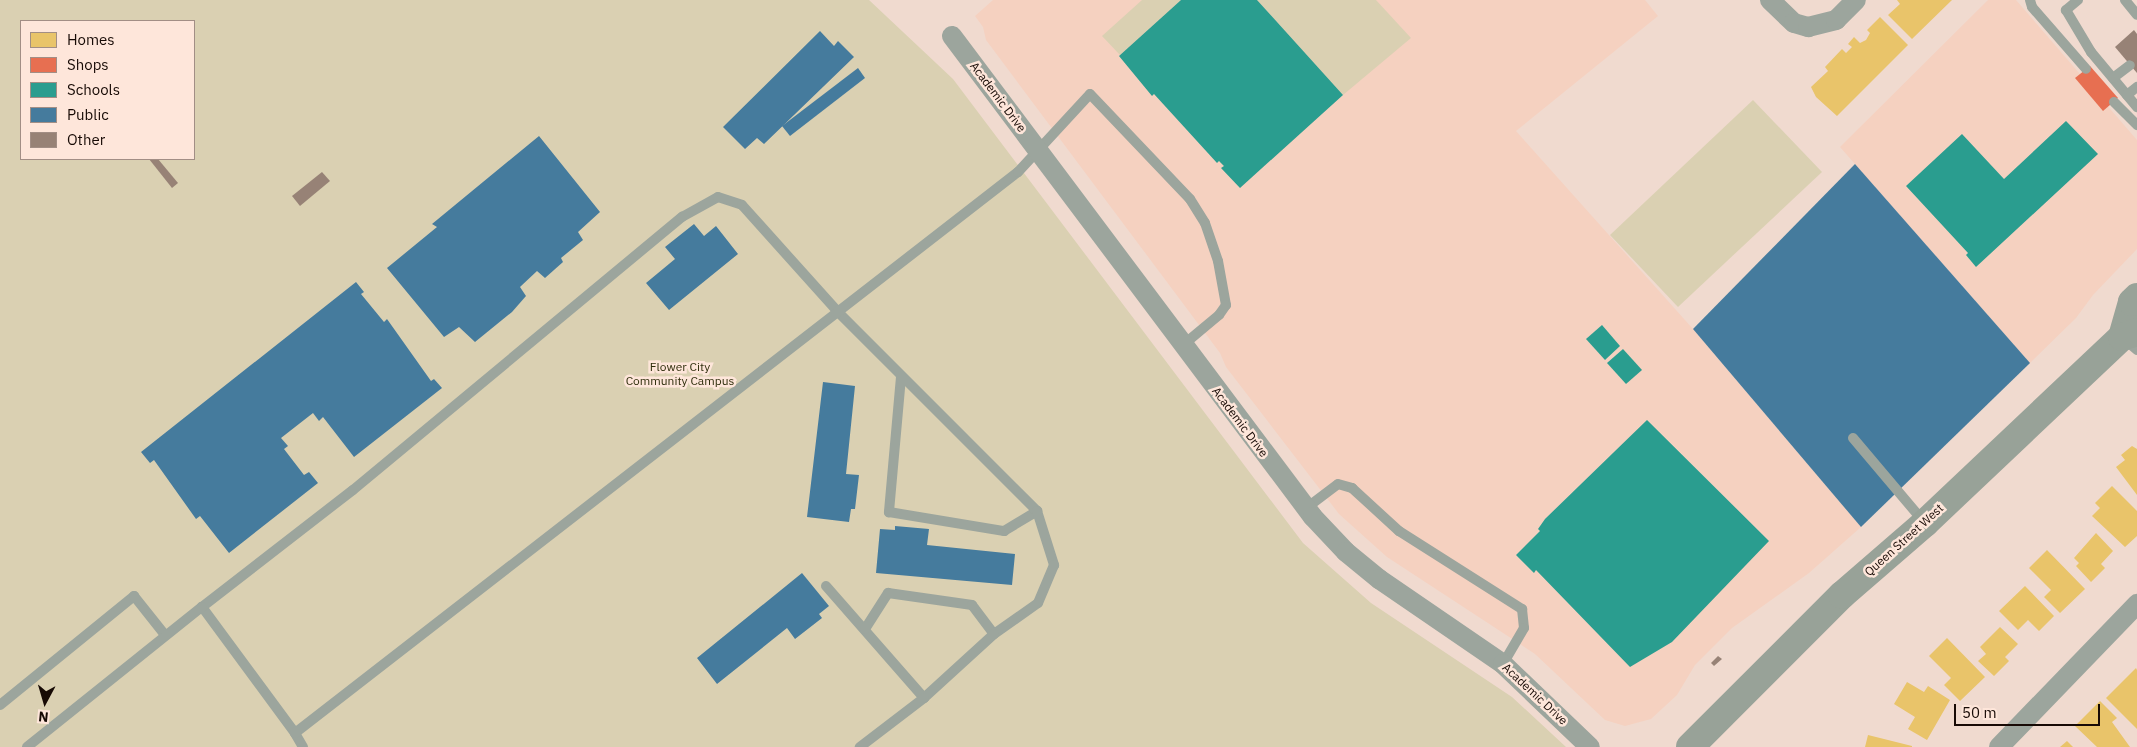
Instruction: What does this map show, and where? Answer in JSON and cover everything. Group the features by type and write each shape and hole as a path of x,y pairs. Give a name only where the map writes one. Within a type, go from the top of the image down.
{"main road":[{"name":"Queen Street West","path":"1690,747 1842,595 2132,340 2132,302 2137,297"}],"street":[{"path":"1770,0 1794,23 1808,26 1836,20 1856,0"},
{"name":"Academic Drive","path":"952,36 1305,509 1368,570 1503,664 1590,747"},
{"path":"1999,747 2137,604"}],"lane":[{"path":"2030,0 2032,7 2086,70"},
{"path":"2078,0 2066,10 2091,52 2137,107"},
{"path":"2125,0 2137,15"},
{"path":"2113,78 2130,65"},
{"path":"2127,95 2137,87"},
{"path":"295,733 836,311 1018,172 1090,94 1190,199 1205,222 1218,261 1226,305 1219,315 1182,344"},
{"path":"2114,102 2132,124 2137,125"},
{"path":"27,747 165,635 353,490 682,217 718,197 742,205 836,311 1037,511 1054,565 1038,603 994,634 924,698 860,747"},
{"path":"901,377 889,512 1004,531 1037,511"},
{"path":"1853,438 1925,523"},
{"path":"1305,509 1338,484 1352,488 1399,531 1522,609 1524,628 1503,664"},
{"path":"826,586 924,698"},
{"path":"865,629 888,593 972,605 994,634"},
{"path":"0,705 134,596 165,635"},
{"path":"202,607 295,733 303,747"}],"shaded area":[{"path":"993,0 1645,0 1658,16 1516,131 1693,329 1861,527 1809,573 1732,628 1695,665 1677,695 1651,719 1625,726 1605,720 1535,654 1387,557 1339,514 1226,367 1220,353 986,40 983,27 975,16"},
{"path":"1988,0 2016,0 2137,140 2137,249 2093,295 2076,318 2030,363 1840,147"}],"green space":[{"name":"Flower City Community Campus","path":"0,0 869,0 953,79 1303,543 1371,603 1512,697 1566,747 0,747"},
{"path":"1142,0 1181,0 1120,55 1102,36"},
{"path":"1257,0 1376,0 1411,38 1343,95"},
{"path":"1753,100 1822,172 1678,307 1610,235"}],"building: Homes":[{"path":"1897,0 1952,0 1912,39 1888,15 1900,4"},
{"path":"1880,17 1908,45 1837,116 1816,97 1811,87 1828,71 1825,67 1842,49 1846,53 1852,47 1848,44 1854,37 1860,43 1866,40 1870,33 1867,30"},
{"path":"2132,446 2137,449 2137,495 2116,467 2125,460 2121,455"},
{"path":"2112,486 2137,511 2137,536 2125,547 2092,516 2100,508 2095,503"},
{"path":"2096,533 2113,551 2101,564 2105,568 2091,582 2076,566 2079,563 2074,558"},
{"path":"2047,550 2085,589 2060,613 2044,597 2051,590 2029,568"},
{"path":"2025,586 2054,616 2039,631 2028,620 2018,630 1999,611"},
{"path":"2000,627 2018,644 2005,657 2009,661 1994,676 1978,661 1986,654 1980,647"},
{"path":"1947,638 1985,677 1960,701 1944,685 1951,678 1929,656"},
{"path":"2136,668 2137,670 2137,729 2106,698"},
{"path":"1907,682 1924,692 1928,686 1950,700 1927,740 1908,729 1915,717 1894,704"},
{"path":"2100,701 2117,718 2112,722 2130,747 2097,747 2075,726"},
{"path":"1868,735 1912,746 1912,747 1865,747"},
{"path":"2067,741 2073,747 2060,747"}],"building: Shops":[{"path":"2090,66 2118,98 2103,111 2075,78"}],"building: Schools":[{"path":"1181,0 1257,0 1343,95 1240,188 1221,168 1224,166 1219,161 1217,163 1154,94 1152,96 1119,56"},
{"path":"2066,121 2098,154 1976,267 1966,255 1968,253 1906,186 1962,134 2004,179"},
{"path":"1602,325 1620,346 1605,360 1586,339"},
{"path":"1623,349 1642,370 1626,384 1607,363"},
{"path":"1647,420 1769,541 1672,642 1630,667 1536,570 1534,573 1516,555 1540,531 1538,529 1545,519"}],"building: Public":[{"path":"820,31 834,46 838,41 854,57 764,144 757,138 745,149 723,127"},
{"path":"858,68 865,78 790,136 782,126"},
{"path":"539,136 600,212 578,232 583,240 561,258 563,262 545,278 537,271 520,287 526,296 512,312 475,342 459,327 444,337 387,268 437,227 432,224"},
{"path":"1855,164 2030,363 1861,527 1693,329"},
{"path":"694,224 704,236 716,226 738,254 669,310 646,283 675,259 665,247"},
{"path":"356,282 364,292 361,294 384,322 387,319 431,381 434,379 442,388 354,457 323,417 319,421 313,413 281,438 288,446 284,449 304,475 309,472 318,483 229,553 200,516 196,519 154,460 150,463 141,452"},
{"path":"823,382 855,386 846,474 859,475 855,509 851,509 849,522 807,517"},
{"path":"895,526 929,529 927,545 1015,554 1012,585 876,573 880,529 895,530"},
{"path":"802,573 829,606 819,614 822,618 795,639 787,628 717,684 697,658"}],"building: Other":[{"path":"2134,30 2137,34 2137,73 2115,47"},
{"path":"150,160 159,160 178,183 172,188"},
{"path":"322,172 330,181 300,206 292,196"},
{"path":"1718,656 1722,659 1714,666 1711,663"}]}
